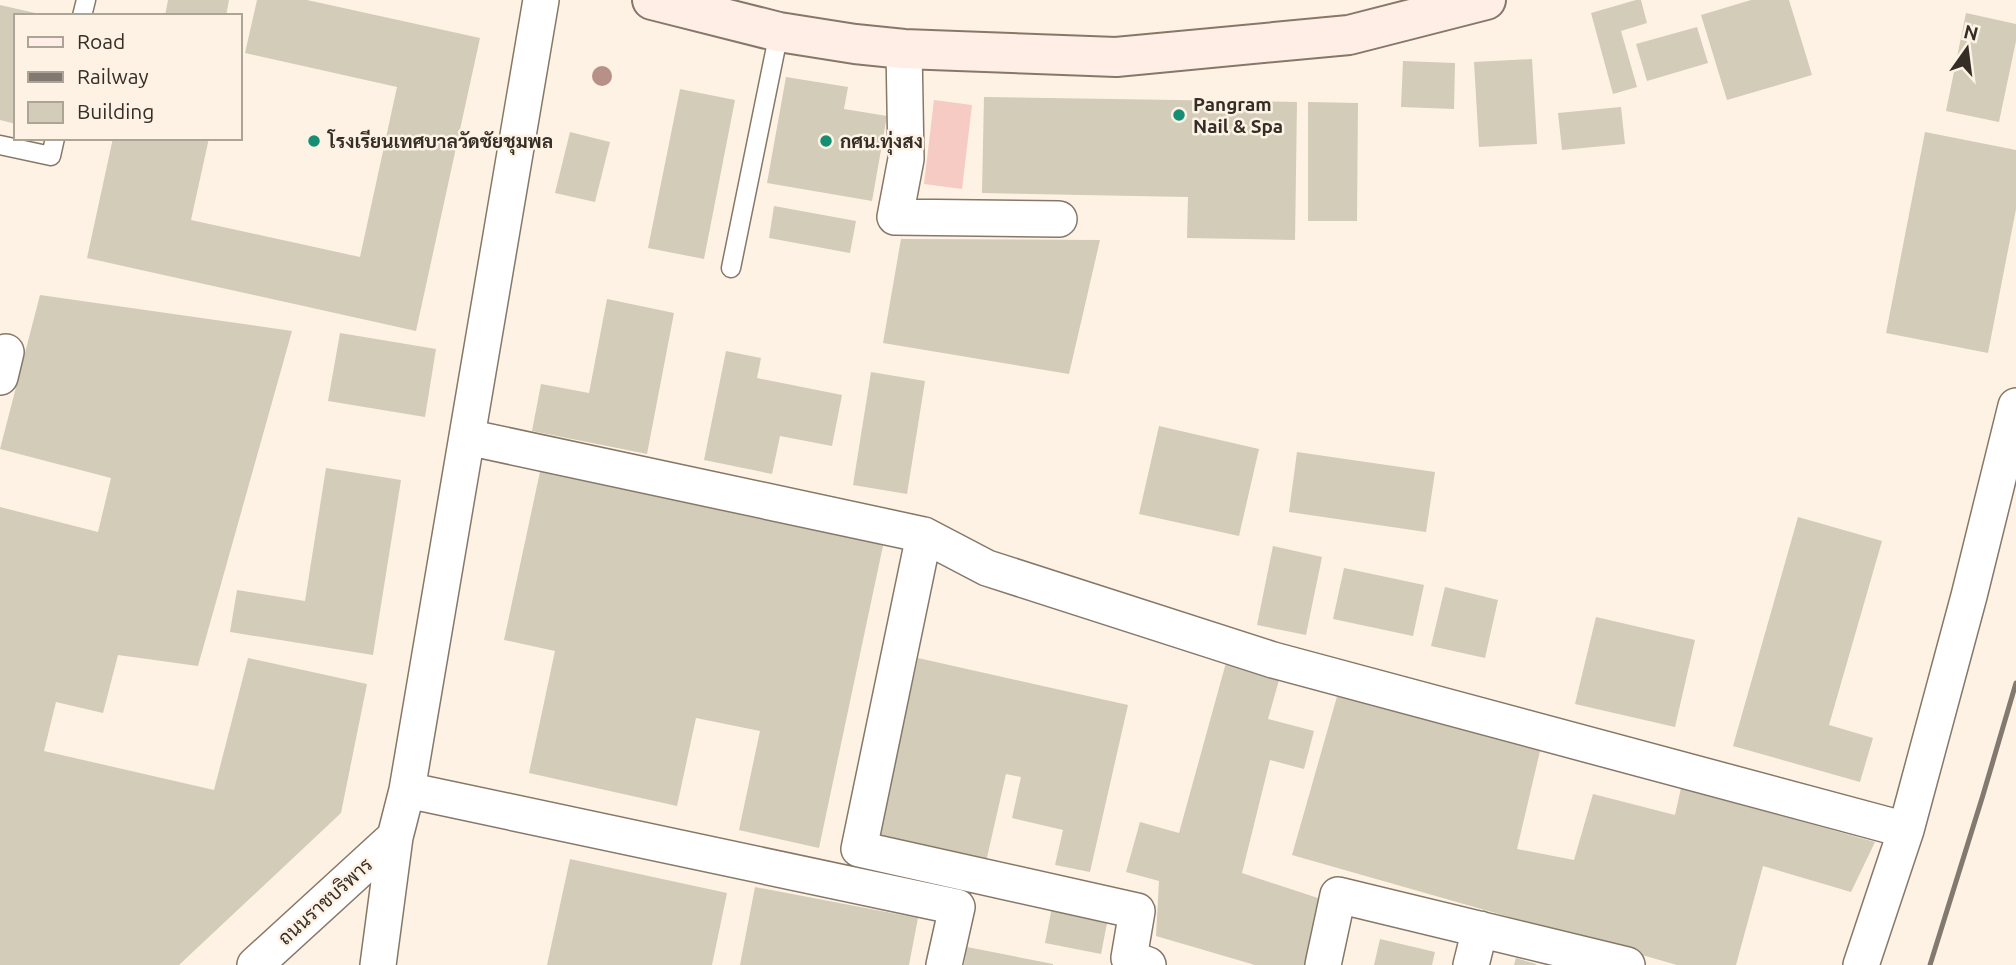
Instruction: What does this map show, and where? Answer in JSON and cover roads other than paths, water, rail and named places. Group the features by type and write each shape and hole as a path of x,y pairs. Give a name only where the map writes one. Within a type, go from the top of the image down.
{"main road":[{"path":"652,0 779,32 904,49 1116,57 1349,35 1486,0"}],"street":[{"path":"378,965 395,837 407,790 541,0"},
{"path":"904,49 906,159 895,216 1059,219"},
{"path":"1861,965 1906,830 1969,596 2016,406"},
{"path":"467,437 924,535 987,568 1273,660 1906,830"},
{"path":"924,535 859,849 1137,911 1129,958 1148,965"},
{"path":"407,790 957,907 943,965"},
{"name":"ถนนราชบริพาร","path":"255,965 395,837"},
{"path":"1323,965 1338,895 1627,965"},
{"path":"1471,965 1480,929"}],"lane":[{"path":"731,268 779,32"},
{"path":"0,145 51,156 55,140"}],"railway":[{"path":"1930,965 2016,683"}],"place":[{"name":"Pangram Nail & Spa","path":"1179,115"},
{"name":"โรงเรียนเทศบาลวัดชัยชุมพล","path":"314,141"},
{"name":"กศน.ทุ่งสง","path":"826,141"}]}
